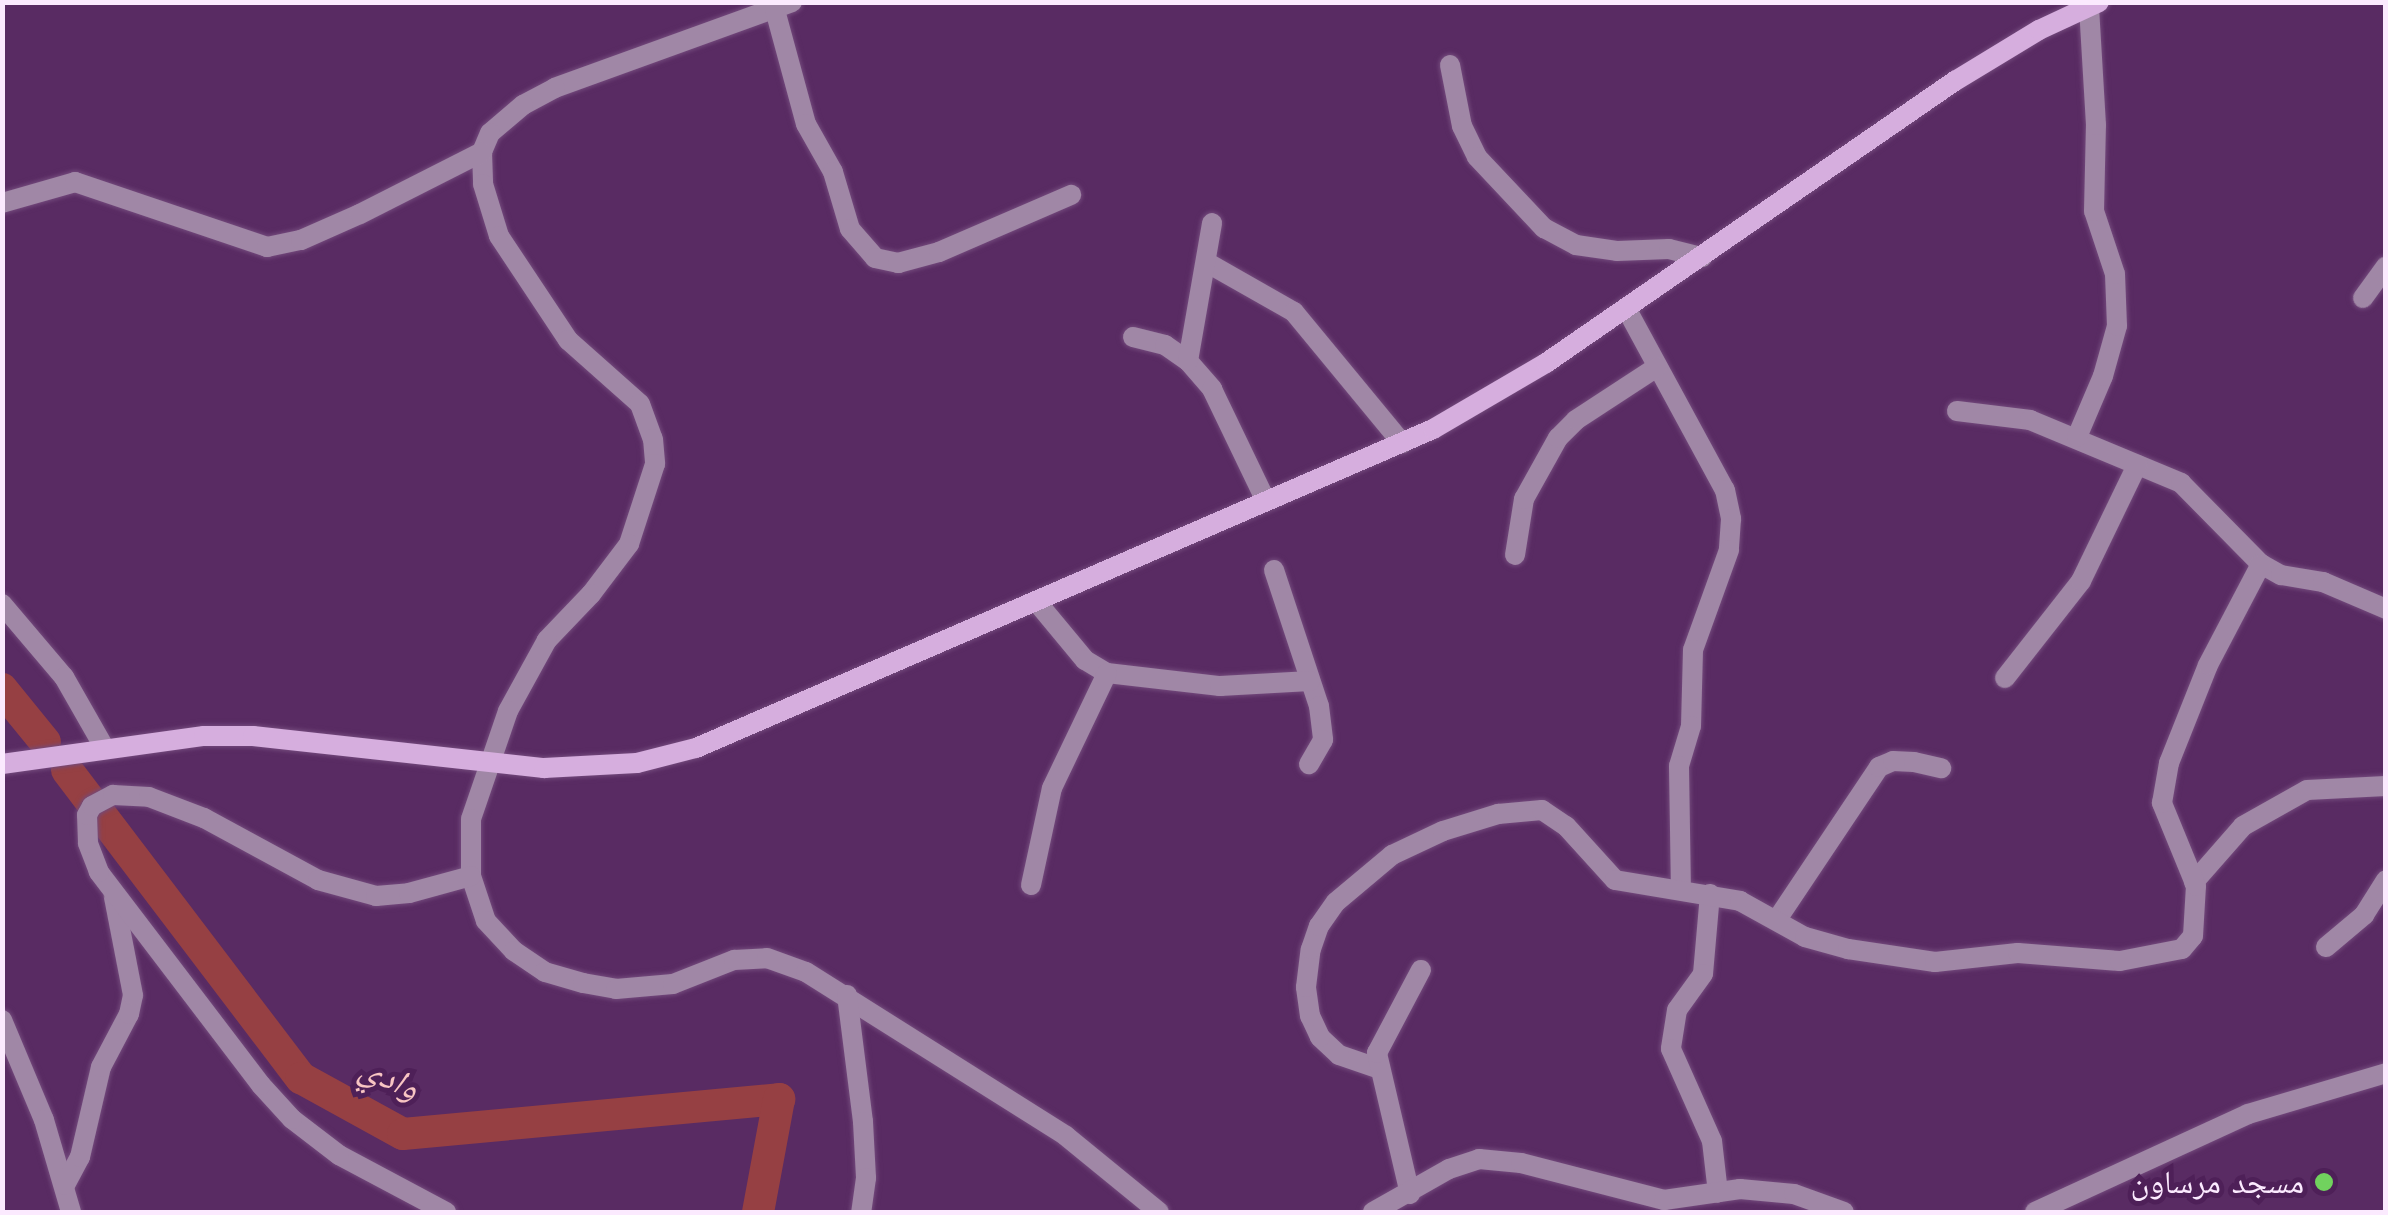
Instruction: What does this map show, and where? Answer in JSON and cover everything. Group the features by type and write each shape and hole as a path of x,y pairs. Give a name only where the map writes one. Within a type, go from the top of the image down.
{"main road":[{"path":"2,764 204,736 254,736 544,768 623,764 696,748 1402,443 1546,364 1955,82 2039,30 2094,4"}],"street":[{"path":"2077,437 2103,376 2117,326 2114,274 2094,211 2094,4"},
{"path":"1071,196 938,252 898,263 874,258 850,229 833,172 806,124 784,6 555,88 523,105 490,133 482,152 483,184 499,236 568,340 640,404 653,438 655,464 629,544 591,594 547,640 508,711 471,819 471,876 486,922 514,952 564,978 616,989 673,984 734,960 767,958 806,972 1066,1136 1160,1212"},
{"path":"1450,65 1462,126 1477,157 1544,228 1576,245 1617,251 1670,248 1702,257"},
{"path":"2,203 75,182 266,247 301,240 482,152"},
{"path":"1188,361 1212,224"},
{"path":"1206,262 1294,312 1402,443"},
{"path":"2363,298 2386,266"},
{"path":"1626,308 1725,490 1731,519 1729,550 1692,650 1691,726 1679,766 1680,888"},
{"path":"1133,337 1165,346 1188,361 1212,388 1266,502"},
{"path":"1515,555 1524,499 1558,438 1576,420 1657,367"},
{"path":"1957,412 2030,420 2181,482 2261,564 2281,576 2324,582 2386,609"},
{"path":"2004,678 2081,580 2137,465"},
{"path":"1377,1068 1339,1056 1320,1037 1310,1016 1306,987 1310,950 1319,926 1336,902 1392,855 1443,831 1498,814 1542,810 1566,826 1615,880 1638,888 1680,888 1710,894 1778,918 1805,936 1832,946 1935,962 2018,953 2120,961 2182,948 2193,936 2197,914 2194,882 2162,802 2169,763 2208,665 2261,564"},
{"path":"1274,570 1310,681 1323,740 1310,764"},
{"path":"1036,601 1085,660 1107,674 1220,686 1310,681"},
{"path":"2,604 64,678 105,748"},
{"path":"1032,884 1052,788 1107,674"},
{"path":"1778,918 1879,767 1903,762 1941,768"},
{"path":"2194,882 2243,826 2307,790 2386,786"},
{"path":"446,1212 340,1155 292,1119 251,1073 112,889 92,858 86,827 92,806 113,795 149,797 204,818 340,889 376,896 409,893 471,876"},
{"path":"2326,947 2364,915 2386,880"},
{"path":"65,1184 80,1157 101,1066 128,1014 133,995 112,889"},
{"path":"1710,894 1704,974 1677,1010 1671,1050 1712,1141 1718,1193"},
{"path":"1410,1194 1377,1068 1380,1040 1421,970"},
{"path":"847,995 864,1122 866,1178 860,1212"},
{"path":"2,1020 65,1184 71,1212"},
{"path":"2035,1212 2248,1114 2386,1073"},
{"path":"1373,1212 1449,1169 1480,1158 1521,1163 1664,1200 1740,1189 1794,1194 1844,1212"}],"waterway":[{"name":"وادي","path":"2,689 45,742"},
{"name":"وادي","path":"67,770 301,1078 403,1134 779,1099 758,1212"}],"place":[{"name":"مسجد مرساون","path":"2324,1182"}]}
